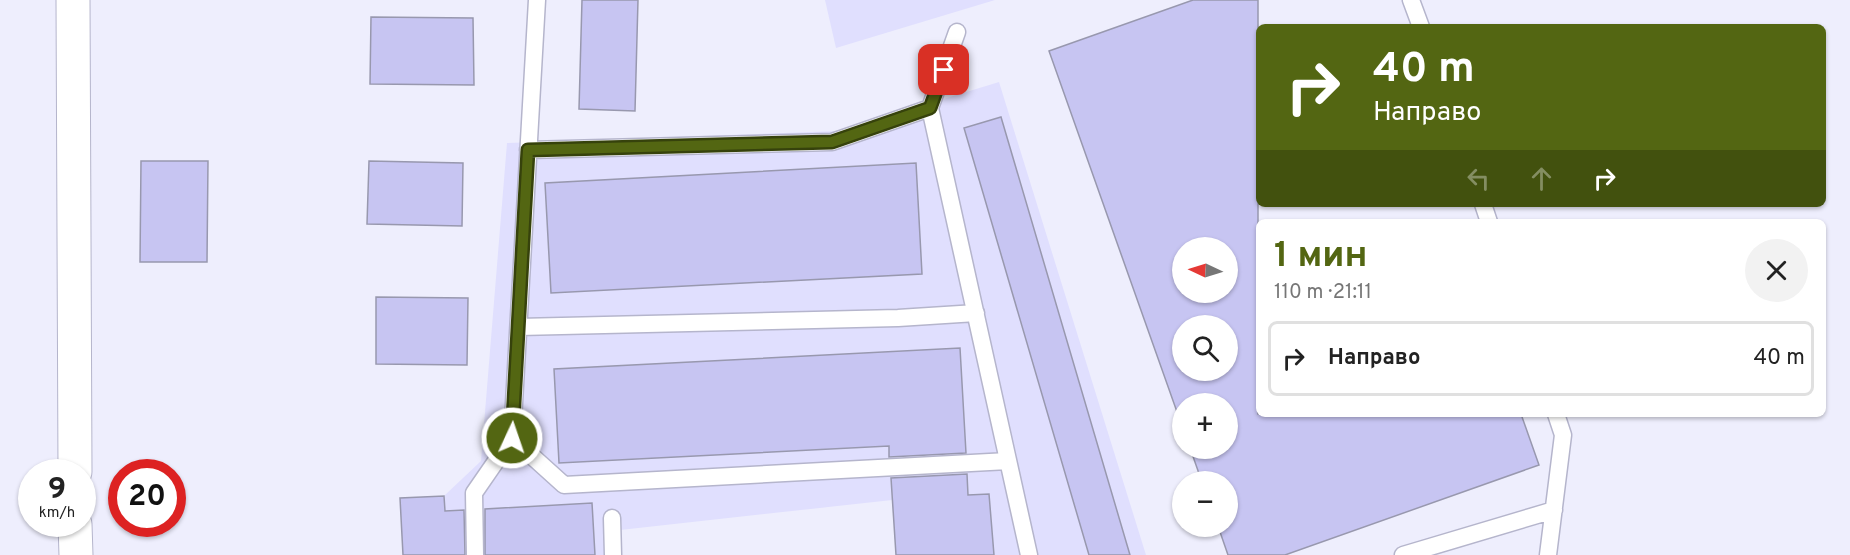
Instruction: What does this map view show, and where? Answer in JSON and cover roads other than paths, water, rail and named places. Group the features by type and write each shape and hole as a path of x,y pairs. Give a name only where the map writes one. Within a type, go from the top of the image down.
{"street":[{"path":"72,0 75,459"},
{"path":"75,537 76,555"}],"lane":[{"path":"476,555 474,494 512,438 537,0"},
{"path":"1412,0 1420,24"},
{"path":"957,32 930,108 1029,555"},
{"path":"528,150 832,142 930,108"},
{"path":"519,327 898,318 976,313"},
{"path":"1548,555 1563,435 1557,417"},
{"path":"512,438 564,485 1008,461"},
{"path":"1403,555 1554,510"},
{"path":"612,518 613,555"}]}
